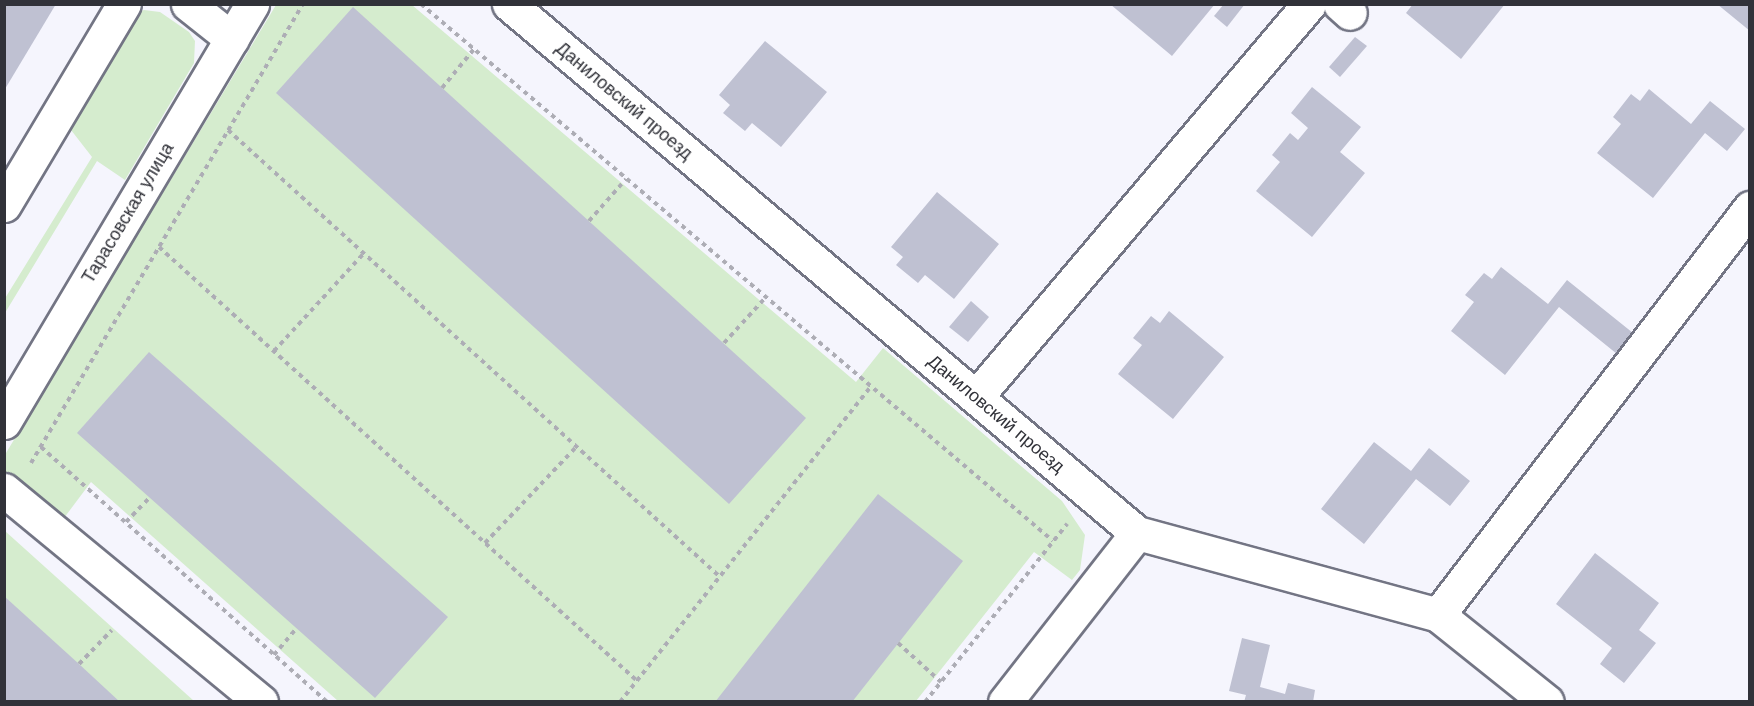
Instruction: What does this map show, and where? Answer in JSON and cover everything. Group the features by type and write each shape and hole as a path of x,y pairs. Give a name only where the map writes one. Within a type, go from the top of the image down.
{"street":[{"path":"4,205 124,4"},
{"path":"188,4 232,39"},
{"name":"Тарасовская улица","path":"4,422 252,4"},
{"name":"Даниловский проезд","path":"509,4 1137,533 1438,615 1547,702"},
{"path":"976,397 1310,4"},
{"path":"1438,615 1749,208"},
{"path":"4,490 261,702"},
{"path":"1005,702 1137,533"}],"path":[{"path":"29,467 303,4"},
{"path":"421,4 1053,541"},
{"path":"442,88 474,50"},
{"path":"228,130 719,576"},
{"path":"590,221 627,179"},
{"path":"159,247 636,680"},
{"path":"274,351 364,254"},
{"path":"724,343 766,297"},
{"path":"620,702 871,387"},
{"path":"485,543 577,446"},
{"path":"41,447 327,702"},
{"path":"925,702 1090,494"},
{"path":"126,522 150,497"},
{"path":"79,664 119,622"},
{"path":"274,655 297,628"},
{"path":"898,644 941,682"}],"green space":[{"path":"276,5 412,5 856,382 883,348 1062,501 1085,535 1080,570 1072,580 1034,552 916,701 338,701 91,482 61,522 6,476 6,453"},
{"path":"144,10 160,12 189,32 195,41 194,63 125,180 97,161 5,313 4,300 92,157 71,130 71,121 131,15"},
{"path":"5,531 194,701 5,701"}],"building":[{"path":"5,4 56,4 5,89"},
{"path":"1110,4 1215,4 1172,56"},
{"path":"1224,4 1245,4 1227,27 1214,16"},
{"path":"1413,4 1505,4 1461,59 1406,13"},
{"path":"1717,4 1750,4 1750,31"},
{"path":"353,7 806,418 729,504 276,93"},
{"path":"1355,37 1367,46 1340,77 1329,67"},
{"path":"765,41 827,92 781,147 752,123 745,131 723,113 730,105 719,95"},
{"path":"1312,87 1361,127 1340,152 1365,173 1312,237 1256,191 1280,162 1272,155 1290,133 1298,140 1308,128 1291,113"},
{"path":"1649,89 1691,124 1710,101 1745,129 1727,151 1705,133 1653,198 1597,153 1621,124 1613,117 1631,94 1640,101"},
{"path":"937,192 999,244 954,299 925,275 918,283 896,265 903,257 891,247"},
{"path":"1501,267 1548,304 1567,280 1633,333 1617,354 1559,307 1505,375 1451,331 1474,302 1465,295 1484,273 1492,279"},
{"path":"971,301 989,317 968,342 949,327"},
{"path":"1169,311 1224,357 1173,419 1118,374 1142,345 1133,338 1151,316 1160,323"},
{"path":"149,352 448,617 375,698 77,433"},
{"path":"1374,442 1411,471 1429,448 1470,481 1450,506 1416,479 1364,544 1321,509"},
{"path":"878,494 963,561 852,702 715,702"},
{"path":"1595,553 1659,603 1639,630 1656,643 1624,683 1600,664 1612,648 1556,604"},
{"path":"4,596 79,664 120,702 4,702"},
{"path":"1242,638 1270,645 1260,687 1285,694 1288,683 1315,690 1313,702 1244,702 1246,695 1229,691"}]}
